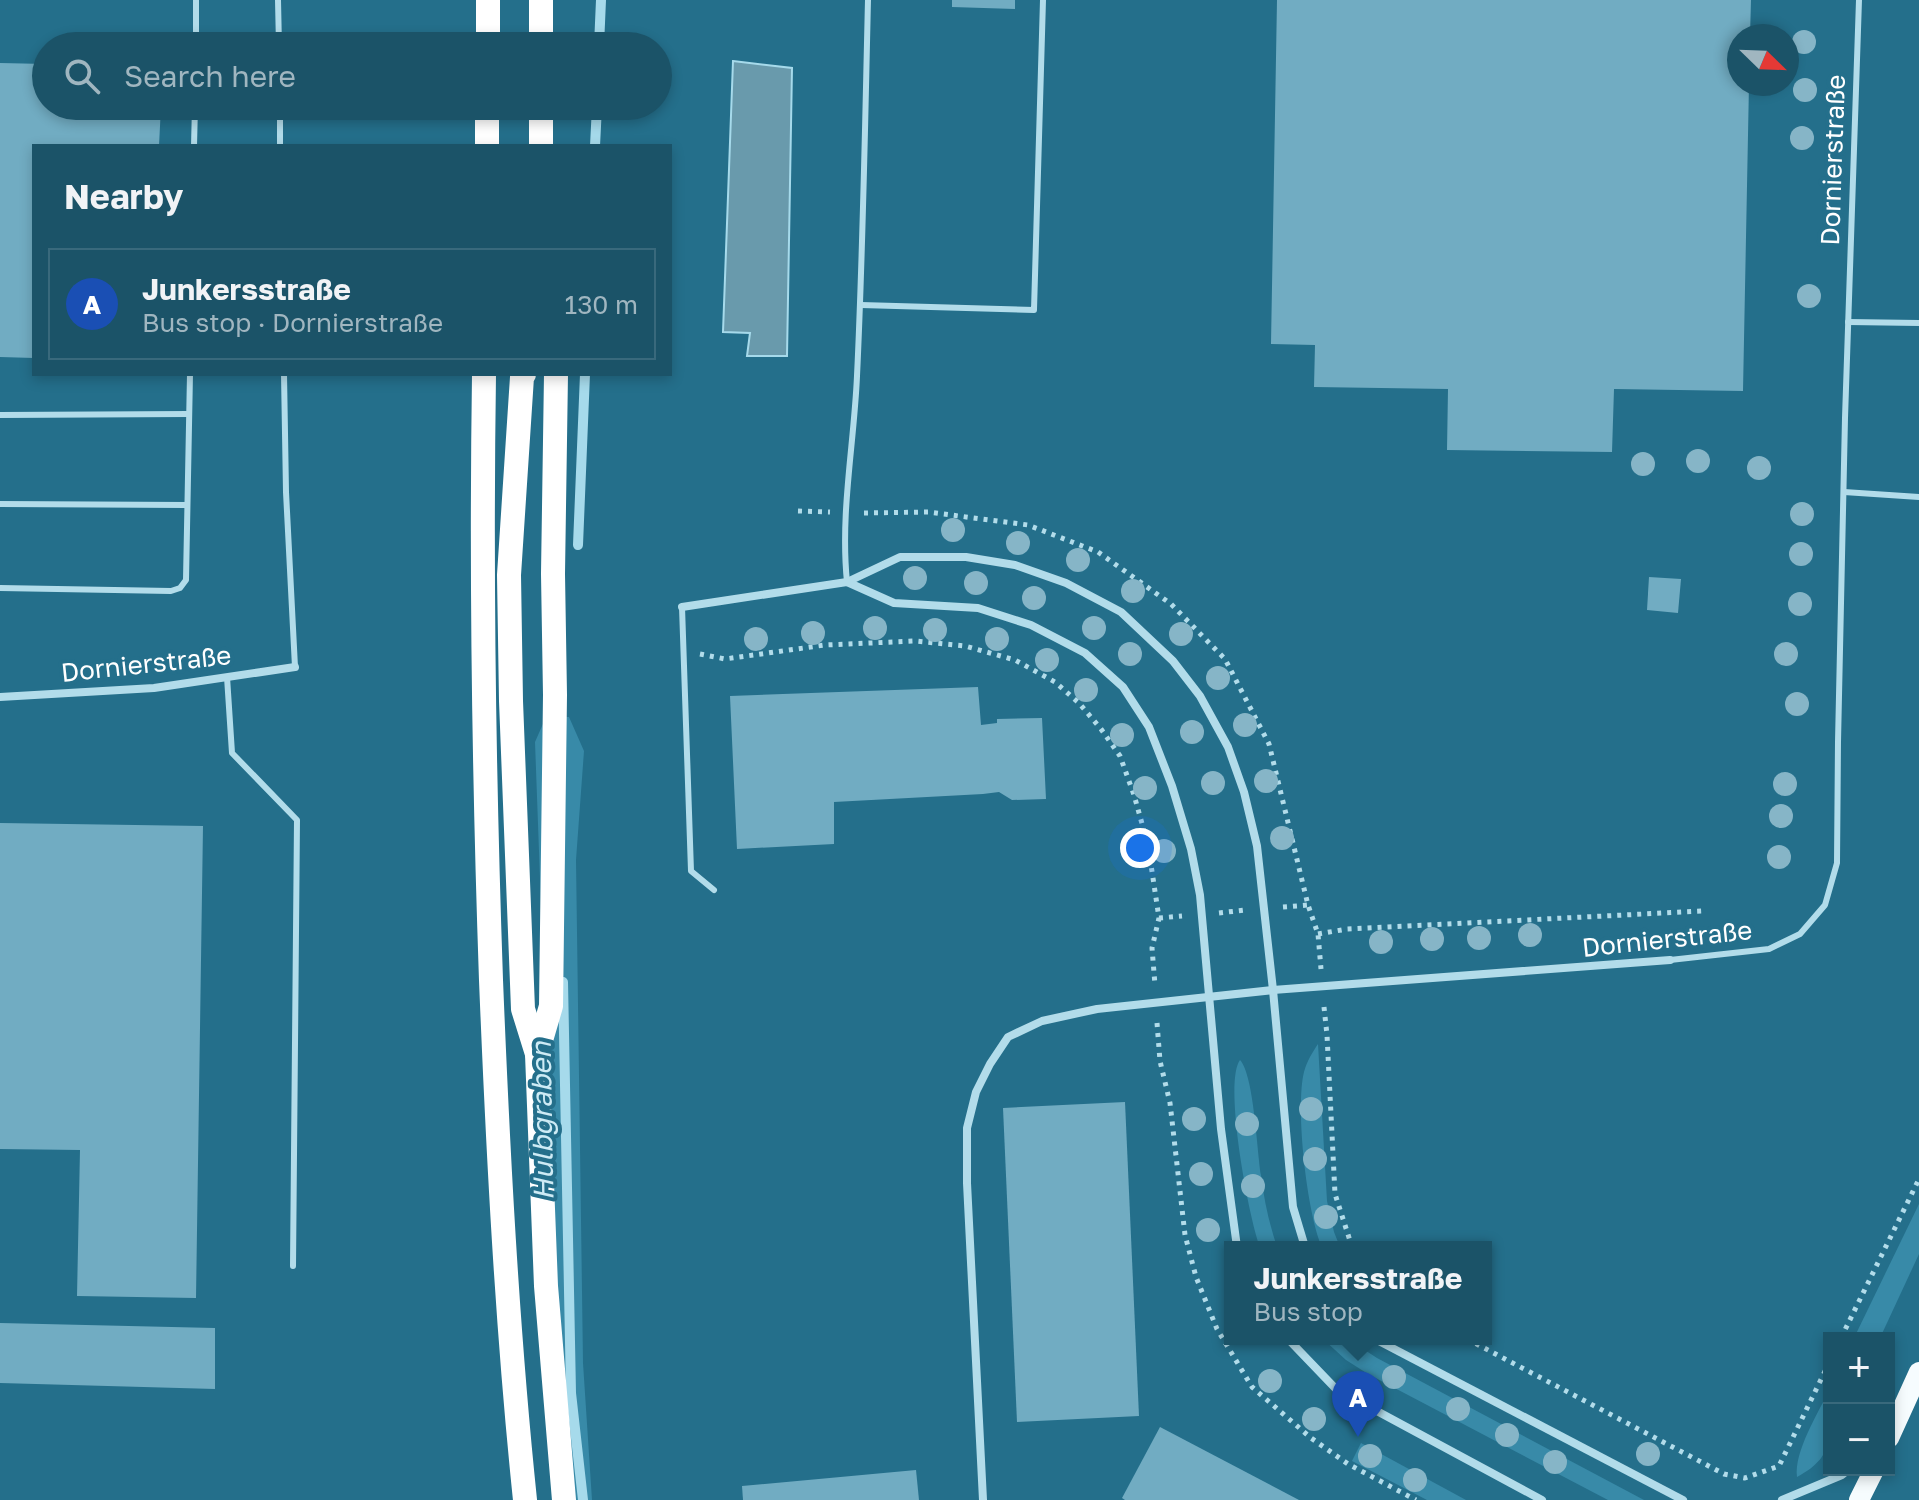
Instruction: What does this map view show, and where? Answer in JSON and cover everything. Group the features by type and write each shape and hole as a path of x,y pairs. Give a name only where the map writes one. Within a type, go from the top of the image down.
{"highway":[{"path":"488,0 488,32"},
{"path":"541,0 541,32"},
{"path":"487,120 487,144"},
{"path":"541,120 541,144"},
{"path":"484,376 482,586 495,1089 508,1306 525,1500"},
{"path":"524,376 509,575 511,701 523,1009 537,1054 546,1286 564,1500"},
{"path":"537,1054 551,1006 556,376"}],"main road":[{"path":"1895,1424 1919,1372"},
{"path":"1859,1500 1871,1476"}],"street":[{"path":"682,607 847,582 900,557 966,557 1015,565 1066,583 1121,612 1173,661 1200,696 1228,747 1244,792 1257,846 1293,1207 1303,1241"},
{"path":"847,582 894,603 978,608 1031,625 1085,653 1123,687 1149,727 1172,786 1191,849 1202,914 1221,1129 1236,1241"},
{"name":"Dornierstraße","path":"0,697 154,688 295,667"},
{"name":"Dornierstraße","path":"983,1500 967,1128 976,1092 1008,1037 1042,1021 1097,1009 1273,990 1670,960"},
{"path":"1294,1345 1336,1389 1542,1500"},
{"path":"1386,1345 1683,1500"},
{"path":"1782,1500 1840,1476"}],"lane":[{"path":"196,0 196,32"},
{"path":"278,0 279,32"},
{"path":"847,582 845,513 855,416 861,305 868,0"},
{"path":"861,305 1034,310 1043,0"},
{"name":"Dornierstraße","path":"1670,960 1769,949 1800,934 1825,905 1837,863 1848,322 1859,0"},
{"path":"194,144 195,120"},
{"path":"280,120 280,144"},
{"path":"1848,322 1919,323"},
{"path":"0,588 171,591 180,588 186,580 190,376"},
{"path":"284,376 286,492 295,667"},
{"path":"0,415 189,414"},
{"path":"1844,492 1919,497"},
{"path":"0,504 187,505"},
{"path":"682,607 691,871 714,890"},
{"path":"227,677 232,753 297,820 293,1266"}],"path":[{"path":"684,650 725,659 825,645 915,641 965,646 1015,660 1055,682 1079,703 1101,729 1120,756 1148,845 1159,918 1152,948 1160,1061 1170,1103 1185,1235 1196,1277 1224,1341"},
{"path":"1159,918 1308,905"},
{"path":"1318,934 1347,929 1703,911"},
{"path":"1844,1332 1919,1179"},
{"path":"1227,1345 1252,1387 1311,1438 1348,1464 1416,1500"},
{"path":"1478,1345 1724,1474 1745,1478 1779,1466 1823,1375"}],"shaded area":[{"path":"733,61 792,68 787,356 747,356 750,333 723,332"},
{"path":"546,717 569,717 584,751 576,860 583,1363 592,1500 571,1500 559,1398 535,742"},
{"path":"1318,1044 1327,1201 1338,1241 1320,1241 1304,1161 1302,1089 1310,1057"},
{"path":"1240,1060 1249,1081 1264,1193 1275,1241 1258,1241 1250,1209 1236,1122 1236,1073"},
{"path":"1919,1204 1919,1254 1883,1332 1857,1332"},
{"path":"1330,1345 1357,1345 1644,1500 1608,1500 1346,1360"},
{"path":"1823,1402 1823,1456 1797,1477 1799,1456"},
{"path":"1361,1443 1466,1500 1427,1500 1352,1461"}],"building":[{"path":"952,0 1015,0 1015,9 952,7"},
{"path":"1277,0 1751,0 1750,24 1727,24 1727,96 1749,96 1743,391 1614,389 1612,452 1447,450 1448,389 1314,387 1315,345 1271,344"},
{"path":"0,63 32,64 32,120 160,120 159,144 32,144 32,358 0,357"},
{"path":"1649,577 1681,579 1678,613 1647,610"},
{"path":"978,687 981,725 997,723 997,719 1042,718 1046,799 1012,800 999,792 834,802 834,844 737,849 730,696"},
{"path":"0,823 203,826 196,1298 77,1296 80,1150 0,1149"},
{"path":"1125,1102 1139,1416 1017,1422 1003,1108"},
{"path":"0,1323 215,1328 215,1389 0,1383"},
{"path":"1160,1427 1299,1500 1125,1500 1122,1498"},
{"path":"916,1470 919,1500 743,1500 742,1486"}],"waterway":[{"name":"Hulbgraben","path":"600,32 601,0"},
{"name":"Hulbgraben","path":"595,144 596,120"},
{"name":"Hulbgraben","path":"578,545 585,376"},
{"name":"Hulbgraben","path":"563,982 571,1393 583,1500"}],"place":[{"name":"Junkersstraße","path":"1358,1437"}]}
